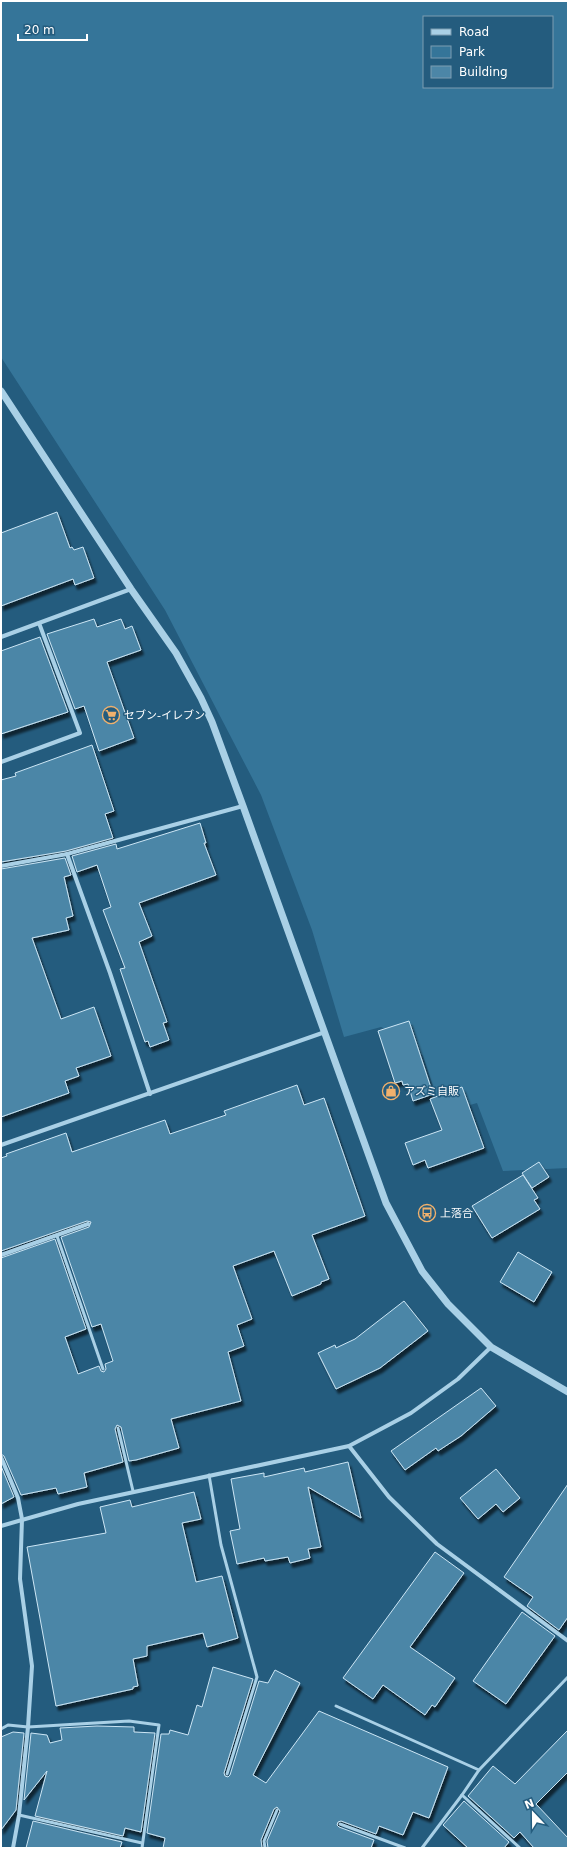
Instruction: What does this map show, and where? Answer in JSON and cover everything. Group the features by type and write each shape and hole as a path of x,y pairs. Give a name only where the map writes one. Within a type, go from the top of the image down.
{"street":[{"path":"1,391 131,590 169,642 189,675 212,722 326,1032 386,1203 418,1265 448,1304 491,1347 568,1392"},
{"path":"1,637 131,590"},
{"path":"1,762 80,733 39,624"},
{"path":"1,866 67,854 243,806"},
{"path":"67,854 110,973 150,1094"},
{"path":"1,1145 326,1032"},
{"path":"1,1255 88,1224"},
{"path":"1,1526 78,1504 133,1491 349,1446 411,1413 458,1379 491,1347"},
{"path":"349,1446 389,1497 437,1544 568,1641"},
{"path":"1,1457 18,1498 22,1519 20,1579 32,1666 28,1727 19,1815 13,1848"}],"lane":[{"path":"57,1236 104,1369"},
{"path":"118,1428 133,1491"},
{"path":"209,1474 221,1545 257,1677 227,1774"},
{"path":"422,1848 478,1770 568,1677"},
{"path":"336,1706 478,1770"},
{"path":"1,1729 8,1725 28,1727 129,1721 159,1725 142,1848"},
{"path":"462,1794 520,1848"},
{"path":"265,1848 264,1841 277,1810"},
{"path":"19,1815 142,1843"},
{"path":"340,1824 405,1848"}],"green space":[{"path":"1,1 568,1 568,1168 503,1171 477,1103 442,1113 423,1056 407,1040 381,1027 344,1037 312,930 261,795 165,610 1,357"}],"building":[{"path":"57,512 70,548 72,547 74,550 83,547 94,578 75,585 73,579 1,606 1,533"},
{"path":"94,619 97,627 121,619 125,629 132,626 141,650 107,662 134,738 99,751 84,706 75,709 47,634"},
{"path":"40,637 68,712 1,734 1,651"},
{"path":"92,745 114,811 105,814 113,838 66,851 1,862 1,780 16,776 15,773"},
{"path":"200,823 206,843 204,843 216,875 139,903 152,936 139,942 167,1022 163,1023 169,1040 150,1047 148,1041 145,1042 120,969 125,968 103,910 111,907 97,865 77,872 72,856 116,844 117,849"},
{"path":"65,858 71,875 64,877 73,916 66,918 69,930 32,938 61,1019 94,1007 111,1056 76,1068 79,1076 65,1081 69,1093 1,1117 1,869"},
{"path":"409,1021 433,1094 413,1101 408,1084 403,1085 402,1081 395,1083 378,1031"},
{"path":"297,1085 304,1105 324,1098 365,1216 312,1235 329,1279 321,1282 321,1284 292,1296 274,1251 233,1266 252,1319 237,1325 244,1346 228,1352 241,1401 171,1419 179,1448 136,1460 129,1461 121,1427 117,1425 115,1429 123,1462 84,1473 87,1487 58,1494 56,1488 21,1495 4,1456 1,1454 1,1258 55,1239 86,1329 65,1337 78,1374 99,1366 101,1371 104,1372 106,1369 105,1364 113,1361 101,1324 92,1327 61,1237 89,1227 91,1222 87,1221 1,1251 1,1158 7,1156 6,1154 66,1133 72,1152 165,1120 170,1134 226,1115 224,1111"},
{"path":"462,1087 484,1148 428,1168 425,1160 413,1165 405,1143 442,1130 430,1099"},
{"path":"539,1162 549,1177 532,1188 522,1173"},
{"path":"523,1175 538,1198 534,1200 540,1209 492,1238 472,1206"},
{"path":"518,1252 552,1272 534,1302 500,1282"},
{"path":"404,1301 428,1331 380,1368 336,1389 318,1353 335,1345 336,1348 355,1339"},
{"path":"481,1388 496,1406 461,1436 438,1451 436,1448 405,1470 391,1451"},
{"path":"348,1462 361,1518 308,1487 321,1547 308,1549 310,1558 290,1563 288,1557 265,1561 264,1558 237,1564 230,1531 240,1529 231,1479 264,1473 264,1477 304,1468 305,1472"},
{"path":"1,1466 14,1497 1,1504"},
{"path":"496,1469 520,1498 503,1512 496,1504 478,1519 460,1498"},
{"path":"568,1484 568,1617 559,1630 527,1606 533,1597 504,1577"},
{"path":"194,1492 201,1519 182,1523 196,1582 222,1576 238,1638 207,1647 203,1633 147,1646 147,1656 133,1659 138,1686 133,1687 133,1689 56,1706 27,1547 106,1533 100,1507 130,1500 132,1507"},
{"path":"435,1552 464,1573 410,1647 455,1678 435,1707 432,1705 425,1715 383,1685 373,1699 343,1678"},
{"path":"522,1612 555,1636 506,1704 473,1681"},
{"path":"213,1667 253,1679 224,1773 225,1776 228,1777 230,1775 259,1681 268,1683 275,1670 300,1683 253,1775 266,1783 319,1711 448,1767 429,1818 413,1812 403,1835 379,1826 376,1834 341,1821 338,1822 337,1825 339,1827 374,1840 371,1848 268,1848 267,1841 280,1811 277,1807 274,1809 261,1840 262,1848 163,1848 165,1838 147,1833 161,1734 169,1734 170,1730 188,1735 197,1705 202,1707"},
{"path":"97,1726 134,1727 134,1732 155,1733 141,1832 125,1828 123,1836 35,1816 47,1771 24,1800 31,1733 47,1735 50,1743 62,1740 60,1728"},
{"path":"568,1730 568,1772 536,1804 568,1838 568,1848 534,1848 520,1832 514,1838 468,1796 493,1766 515,1784"},
{"path":"13,1732 24,1733 16,1810 1,1830 1,1737"},
{"path":"464,1801 509,1842 504,1848 468,1848 443,1825"},
{"path":"33,1821 122,1842 120,1848 26,1848"}],"place":[{"name":"セブン-イレブン","path":"111,715"},
{"name":"アズミ自販","path":"391,1091"},
{"name":"上落合","path":"427,1213"}]}
